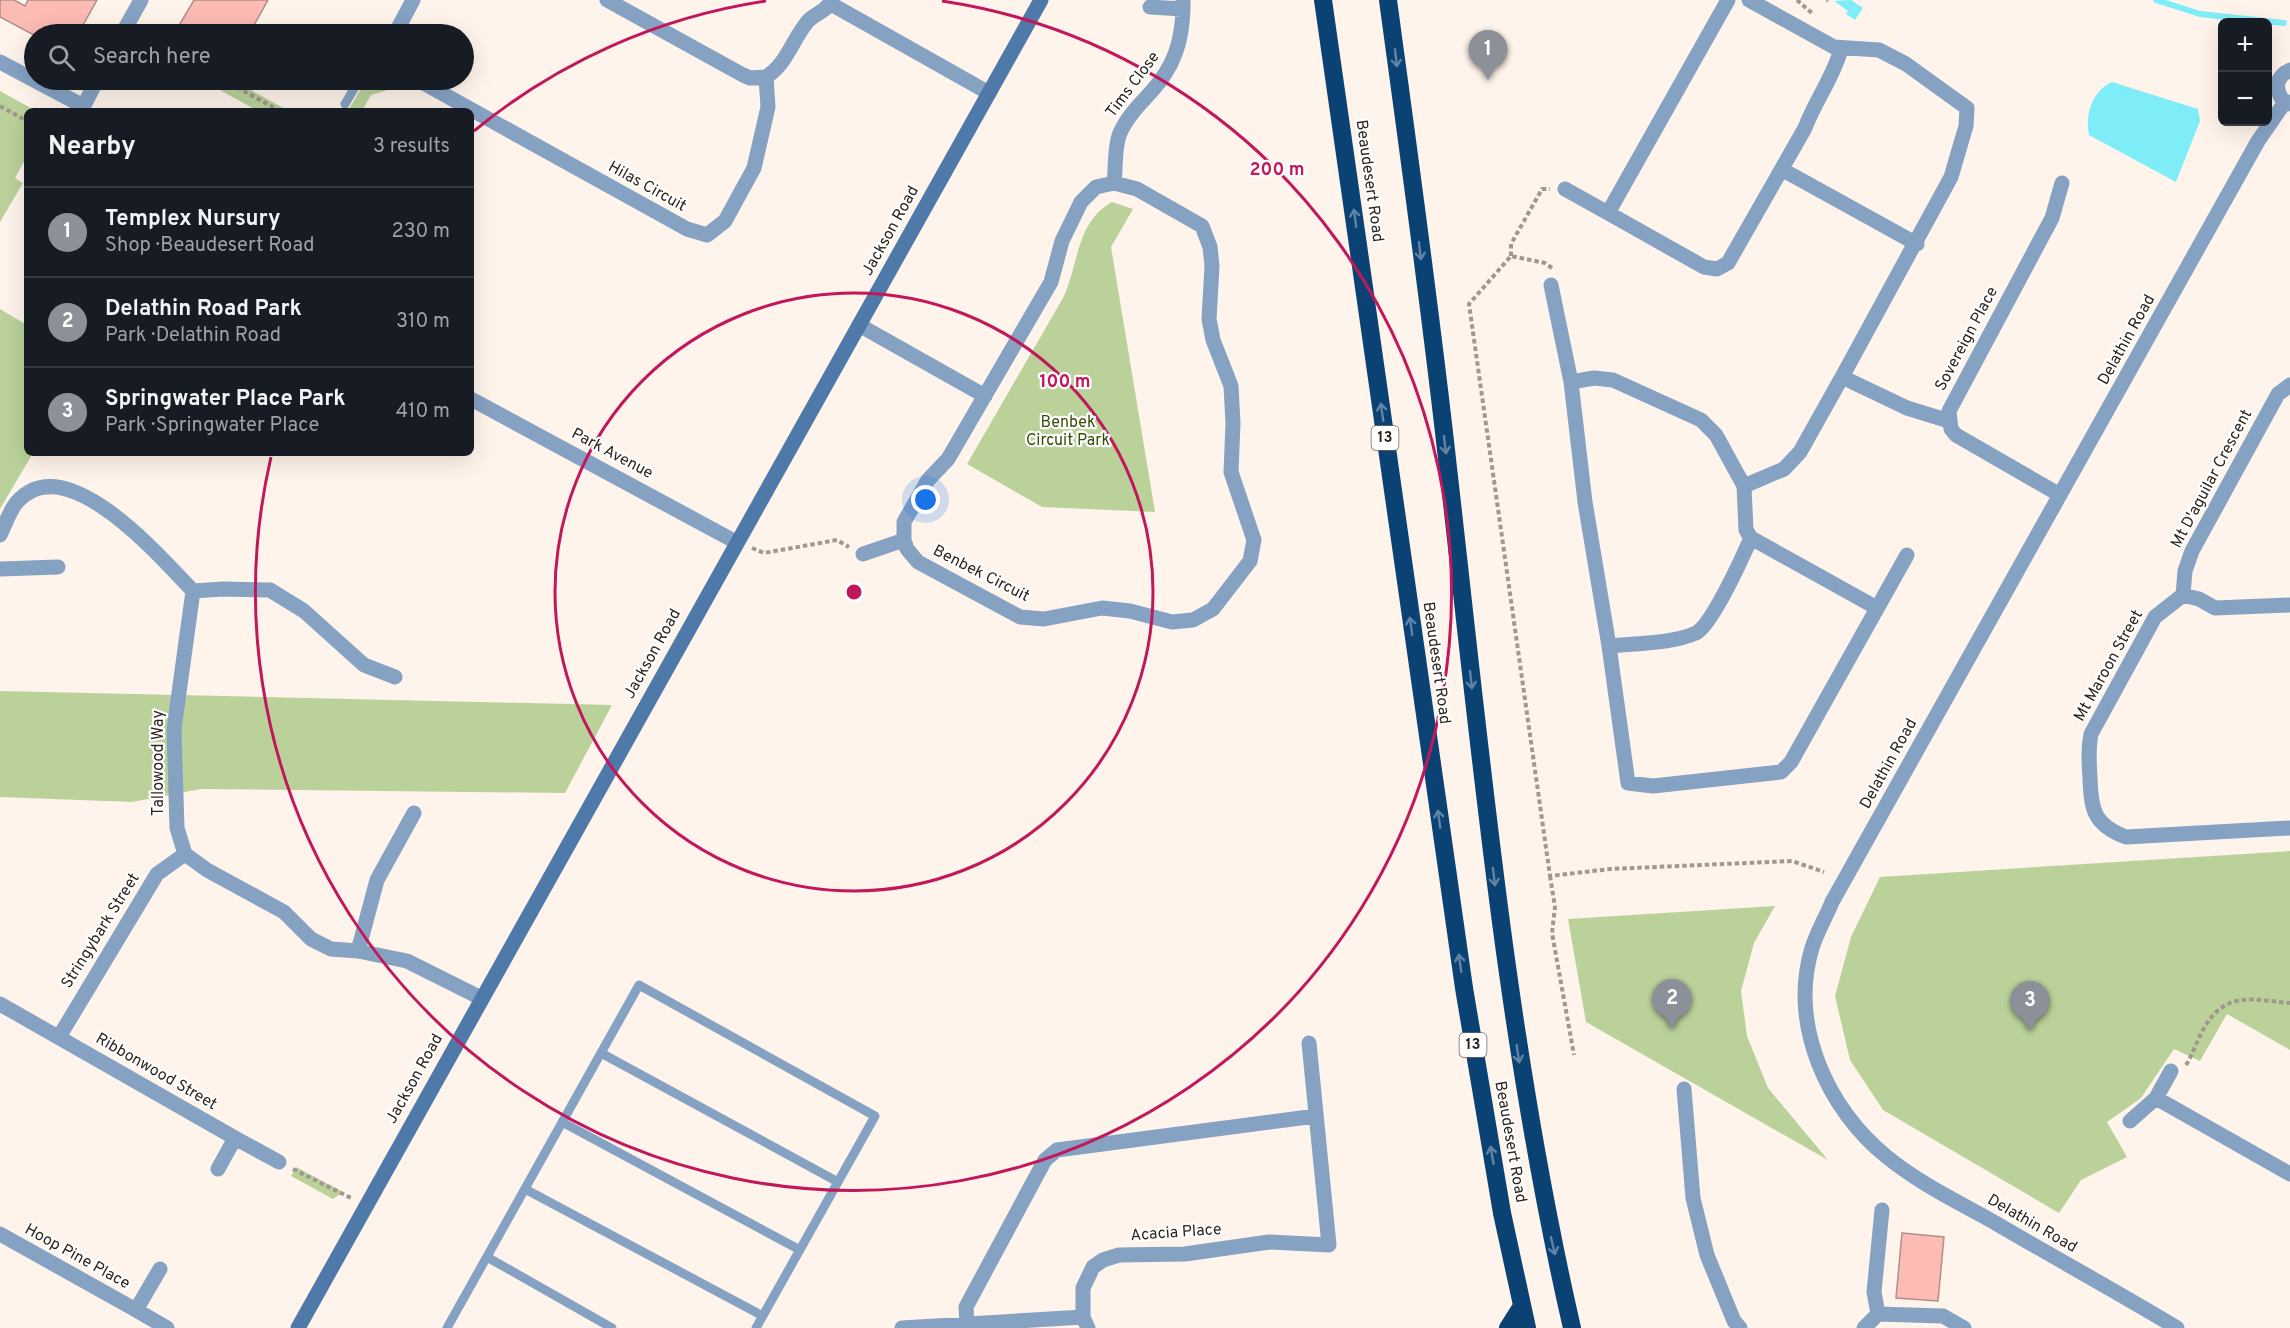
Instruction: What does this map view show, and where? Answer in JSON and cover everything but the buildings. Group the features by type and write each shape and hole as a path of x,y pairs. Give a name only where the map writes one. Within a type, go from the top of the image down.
{"highway":[{"name":"Beaudesert Road","path":"1323,0 1464,988 1502,1213 1527,1328"},
{"name":"Beaudesert Road","path":"1388,0 1448,466 1479,757 1509,996 1549,1227 1573,1327"},
{"path":"1508,1328 1522,1306"}],"street":[{"path":"128,24 141,0"},
{"path":"400,24 413,0"},
{"path":"607,0 750,78 765,76 783,62 810,19 831,2 989,93"},
{"name":"Jackson Road","path":"298,1328 1041,0"},
{"path":"1608,213 1728,0"},
{"path":"1744,486 1784,469 1800,452 1917,244 1951,177 1966,126 1967,108 1906,64 1879,50 1841,49 1749,0"},
{"name":"Tims Close","path":"1114,183 1119,134 1136,107 1152,90 1175,58 1182,38 1183,4 1150,7"},
{"path":"1565,189 1704,267 1717,269 1728,263 1783,170 1838,61 1841,49"},
{"path":"0,63 24,76"},
{"path":"2288,103 2279,95 2277,85 2281,76 2290,70"},
{"name":"Hilas Circuit","path":"474,111 687,230 707,235 725,221 754,168 768,107 765,76"},
{"path":"48,90 80,108"},
{"path":"83,108 92,90"},
{"name":"Hilas Circuit","path":"436,90 468,108"},
{"name":"Delathin Road","path":"2177,1328 1911,1175 1862,1134 1838,1104 1810,1042 1805,1010 1806,977 1812,946 1832,902 2258,141 2288,103"},
{"path":"1783,170 1917,244"},
{"path":"863,554 904,540 904,522 928,480 948,459 1051,282 1062,241 1082,202 1096,187 1114,183"},
{"name":"Benbek Circuit","path":"904,540 918,562 1020,617 1044,619 1102,608 1130,611 1172,622 1193,620 1213,609 1250,561 1254,540 1231,472 1233,423 1231,386 1213,340 1209,319 1212,266 1210,247 1202,226 1137,189 1114,183"},
{"name":"Sovereign Place","path":"1949,421 1949,411 1954,401 2052,218 2062,183"},
{"path":"1551,285 1571,382 1585,502 1609,646 1628,783 1653,786 1781,772 1791,762 1907,555"},
{"path":"859,325 985,396"},
{"path":"1842,377 1907,408 1949,421 1956,435 2060,495"},
{"path":"1571,382 1594,378 1613,380 1701,420 1716,435 1744,486 1746,530 1751,538 1877,608"},
{"name":"Mt D'aguilar Crescent","path":"2183,595 2186,587 2185,571 2192,551 2278,394 2290,385"},
{"name":"Park Avenue","path":"474,401 736,542"},
{"path":"0,535 18,501 40,487 65,489 93,498 142,538 193,591 270,590 304,612 364,665 395,677"},
{"path":"1609,646 1683,637 1699,632 1709,619 1751,538"},
{"path":"0,569 58,567"},
{"name":"Tallowood Way","path":"185,854 177,828 174,729 193,591"},
{"path":"2183,595 2199,599 2215,608 2290,605"},
{"name":"Mt Maroon Street","path":"2183,595 2155,617 2091,735 2089,758 2094,812 2110,831 2126,837 2290,828"},
{"path":"358,951 377,880 414,813"},
{"path":"185,854 207,870 284,912 311,939 331,950 358,951 407,961 481,998"},
{"name":"Stringybark Street","path":"58,1037 157,874 185,854"},
{"name":"Ribbonwood Street","path":"0,1004 279,1162"},
{"path":"967,1324 966,1307 1045,1160 1056,1150 1316,1116 1309,1043"},
{"path":"2130,1121 2156,1098 2171,1071"},
{"path":"1684,1089 1693,1198 1707,1255 1734,1321 1740,1328"},
{"path":"2156,1098 2290,1174"},
{"name":"Acacia Place","path":"1086,1323 1083,1288 1093,1267 1103,1260 1119,1255 1185,1254 1269,1242 1329,1245 1316,1116"},
{"path":"218,1169 235,1138"},
{"path":"1878,1314 1874,1292 1882,1210"},
{"name":"Hoop Pine Place","path":"0,1234 167,1328"},
{"name":"Hoop Pine Place","path":"136,1311 160,1269"},
{"path":"1864,1328 1878,1314 1944,1316 1964,1328"},
{"path":"902,1328 967,1324 1086,1323"}],"lane":[{"path":"345,104 353,90"},
{"path":"447,1328 639,985 875,1116 756,1328"},
{"path":"601,1053 838,1182"},
{"path":"562,1122 800,1250"},
{"path":"525,1189 763,1316"},
{"path":"487,1257 612,1328"}],"path":[{"path":"242,90 275,108"},
{"path":"0,106 24,119"},
{"path":"1565,189 1542,189 1511,244 1511,256 1469,304 1550,876 1554,907 1552,933 1574,1055"},
{"path":"1511,256 1552,267 1551,285"},
{"path":"736,542 764,553 837,540 863,554"},
{"path":"1550,876 1610,869 1792,861 1824,872"},
{"path":"2171,1071 2187,1065 2204,1028 2221,1006 2239,999 2290,1004"},
{"path":"279,1162 365,1205"}],"green space":[{"path":"220,90 251,90 284,108 253,108"},
{"path":"360,90 388,90 371,95 364,108 350,108"},
{"path":"0,91 31,108 24,108 24,162 15,178 23,183 0,222"},
{"name":"Benbek Circuit Park","path":"1112,202 1133,209 1111,247 1155,512 1042,507 967,464 1063,298 1080,245 1091,221 1100,210"},
{"path":"0,309 24,323 24,456 31,456 0,509"},
{"path":"0,691 612,705 565,793 201,789 132,802 0,797"},
{"path":"2290,851 2290,1050 2227,1014 2200,1061 2174,1049 2141,1098 2107,1122 2127,1157 2081,1180 2059,1213 1883,1110 1850,1060 1835,996 1851,937 1880,877"},
{"path":"1775,906 1754,943 1741,991 1747,1036 1768,1088 1828,1160 1586,1022 1568,919"},
{"path":"296,1167 343,1192 333,1199 291,1176"}],"water":[{"path":"1851,0 1863,8 1855,20 1846,14 1848,11 1834,1"},
{"path":"2112,82 2198,109 2200,121 2176,182 2089,135 2089,112 2095,97 2099,91"}],"waterway":[{"path":"2156,0 2200,14 2284,23"}],"place":[{"name":"Templex Nursury","path":"1488,80"},
{"name":"Delathin Road Park","path":"1672,1029"},
{"name":"Springwater Place Park","path":"2030,1031"}]}
